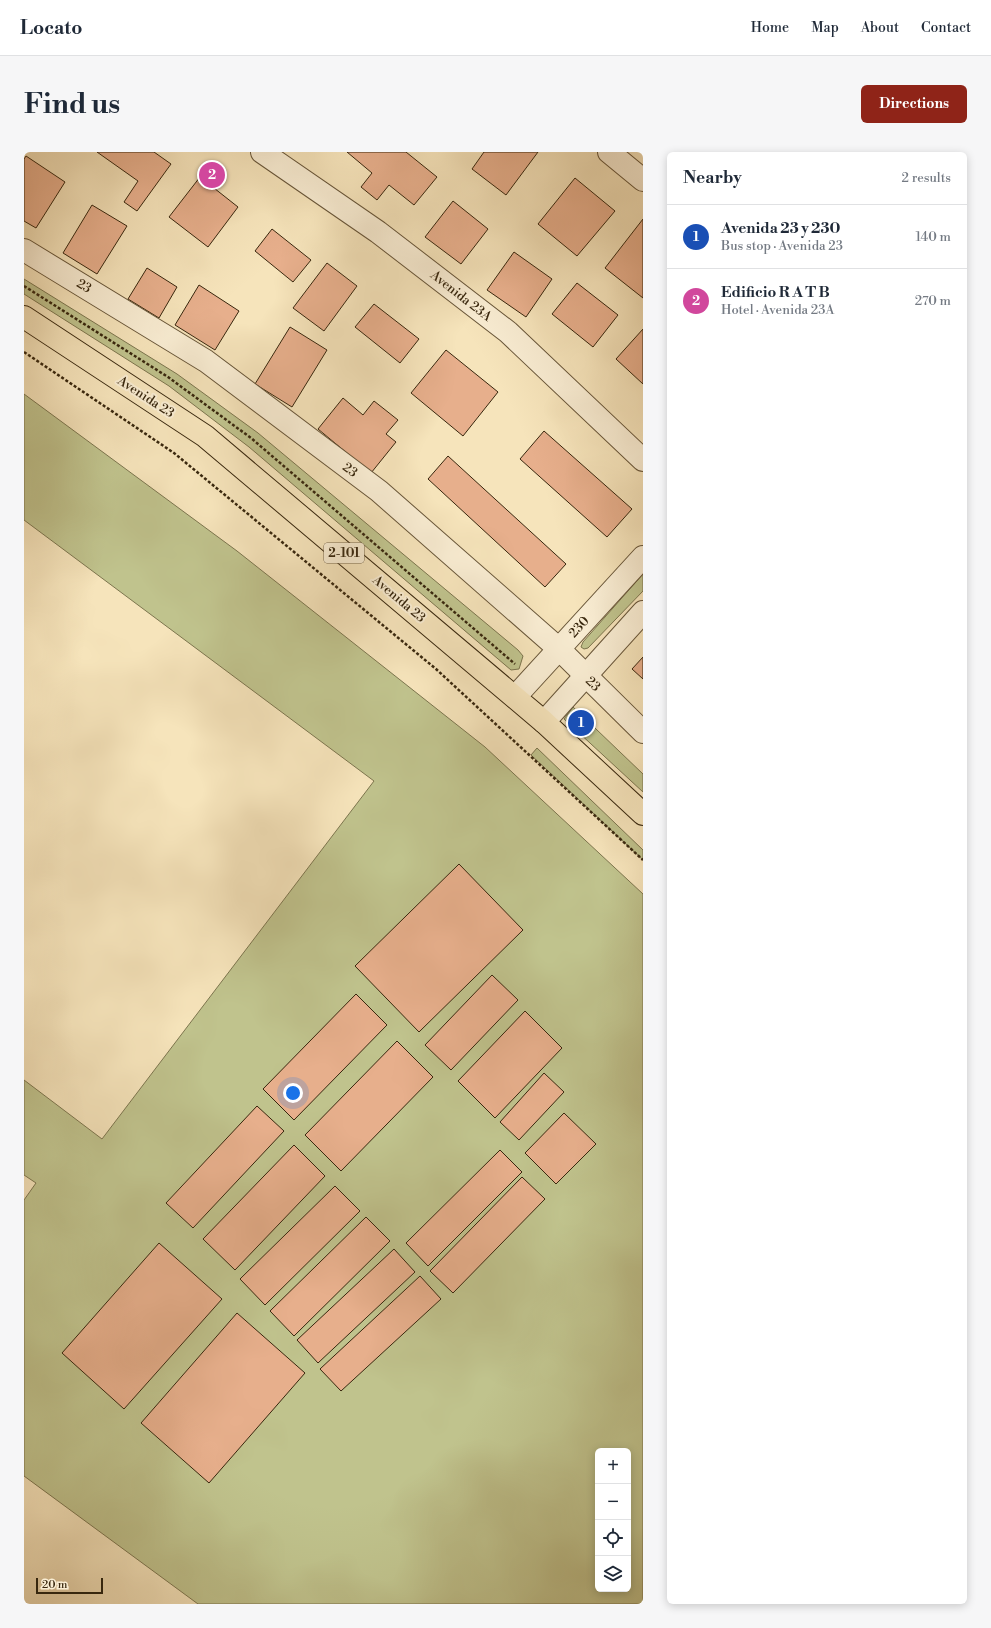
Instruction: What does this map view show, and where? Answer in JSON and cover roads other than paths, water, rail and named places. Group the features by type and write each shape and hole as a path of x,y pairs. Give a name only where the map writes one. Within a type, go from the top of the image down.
{"main road":[{"name":"Avenida 23","path":"24,317 205,436 544,722 643,814"}],"street":[{"name":"Avenida 23A","path":"262,152 378,232 508,332 643,460"},
{"path":"609,152 643,180"},
{"name":"23","path":"24,250 206,361 379,491 559,649 643,732"},
{"name":"230","path":"515,698 643,556"},
{"path":"544,722 584,675 643,612"}],"place":[{"name":"Edificio R A T B","path":"212,175"},
{"name":"Avenida 23 y 230","path":"581,723"}]}
